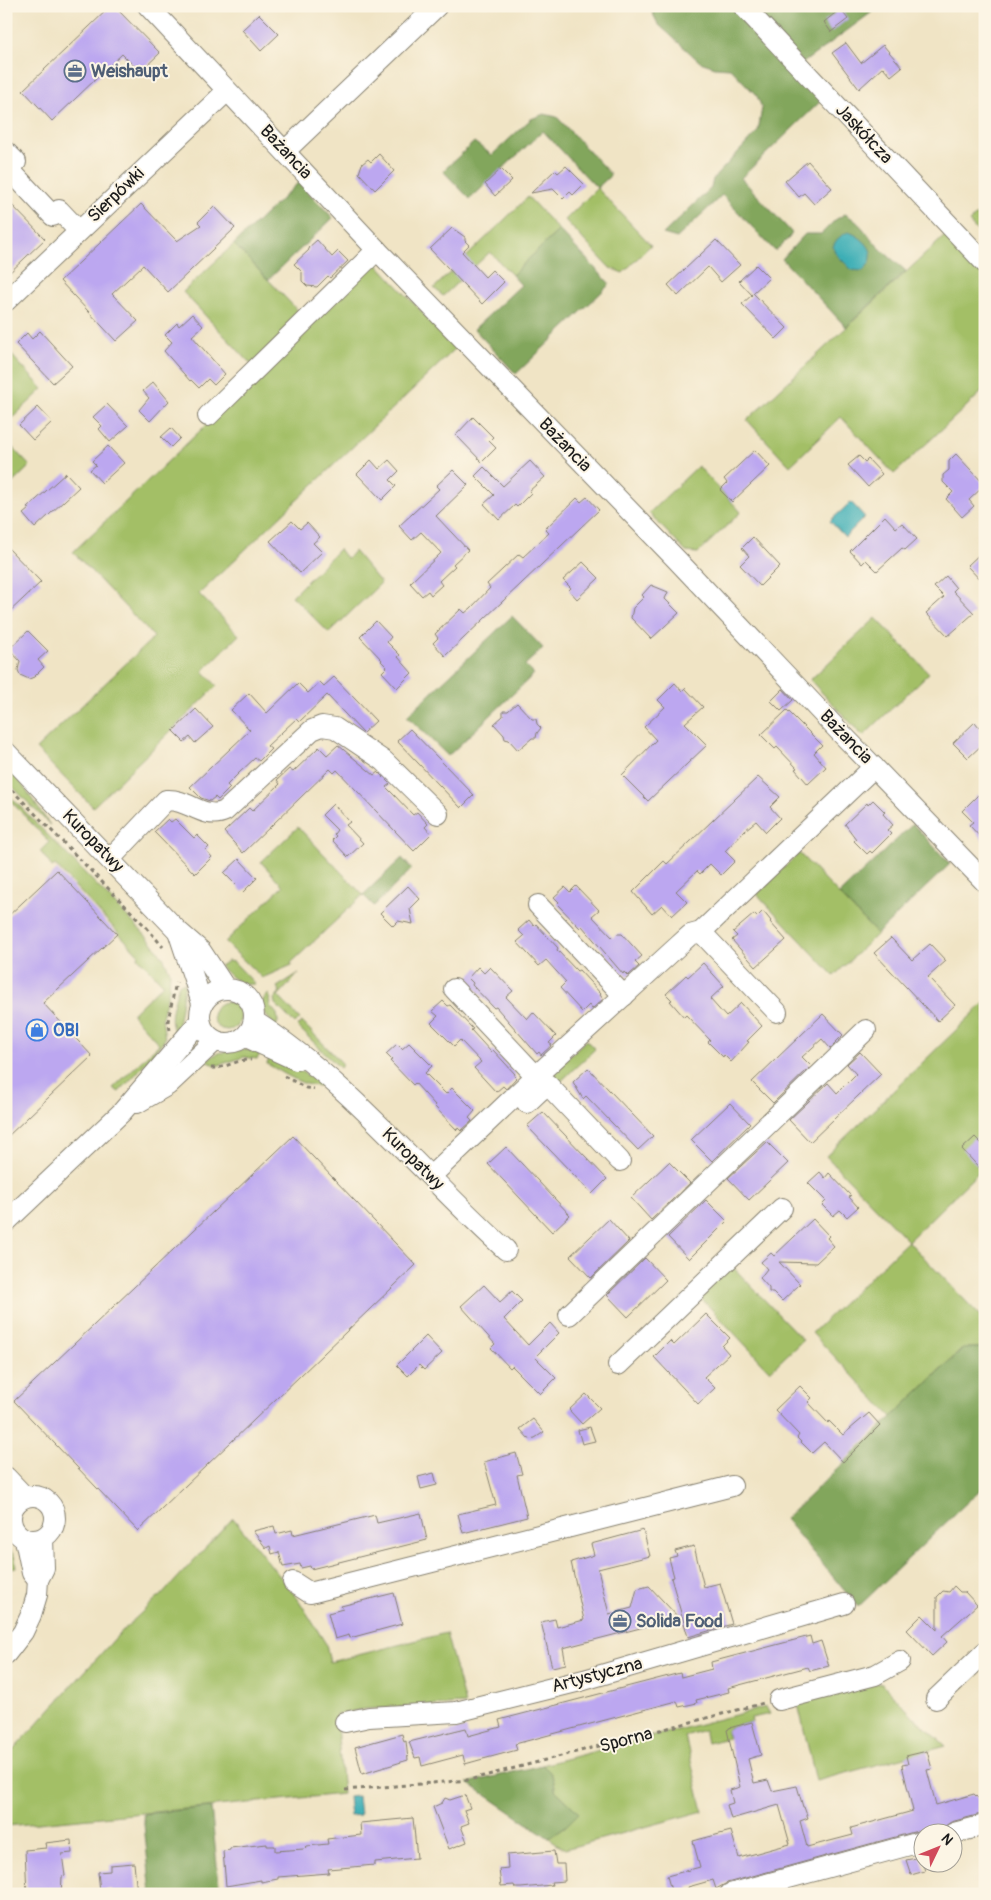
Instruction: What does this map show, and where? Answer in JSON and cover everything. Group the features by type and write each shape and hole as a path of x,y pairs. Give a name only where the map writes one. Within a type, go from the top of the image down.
{"street":[{"name":"Bażancia","path":"148,6 377,250 690,573 985,882"},
{"path":"285,151 438,6"},
{"name":"Jaskółcza","path":"743,6 985,263"},
{"name":"Sierpówki","path":"6,301 227,91"},
{"path":"6,152 16,162 9,169 52,216 60,210 80,231"},
{"path":"208,416 377,250"},
{"path":"110,859 166,800 174,800 207,814 217,815 225,811 312,730 322,726 335,728 384,761 438,814"},
{"name":"Kuropatwy","path":"6,752 178,930 201,951 226,989"},
{"path":"436,1181 536,1076 690,935 701,932 874,767"},
{"path":"538,905 624,996"},
{"name":"Kuropatwy","path":"178,930 201,1012"},
{"path":"701,932 777,1012"},
{"path":"10,1216 122,1112 201,1012 212,993 226,989 234,990 247,998 252,1005 250,1029 232,1044 223,1044 215,1041 203,1030 201,1012"},
{"path":"454,989 536,1076"},
{"name":"Kuropatwy","path":"250,1029 326,1075 356,1101 506,1250"},
{"path":"569,1315 866,1030"},
{"path":"122,1112 168,1085 215,1041"},
{"path":"436,1181 547,1084 620,1161"},
{"path":"618,1365 782,1208"},
{"path":"6,1478 15,1503 11,1522 17,1534 34,1539 51,1531 54,1525 55,1501 36,1496 15,1503"},
{"path":"293,1582 310,1592 732,1486"},
{"path":"6,1654 23,1632 37,1595 38,1580 32,1573 34,1539"},
{"name":"Artystyczna","path":"345,1722 369,1717 456,1712 584,1680 844,1604"},
{"path":"936,1699 985,1652"},
{"path":"779,1700 875,1675 900,1661"},
{"path":"964,1830 985,1825"},
{"path":"730,1894 914,1844"}],"path":[{"path":"6,784 147,928 165,950"},
{"path":"172,1033 168,1021 176,980"},
{"path":"206,1066 216,1068 242,1060 254,1060"},
{"path":"276,1072 312,1089 321,1089 326,1075"},
{"name":"Sporna","path":"345,1790 469,1780 779,1700"},
{"path":"6,1885 7,1894"}],"green space":[{"path":"649,6 734,6 823,99 741,178 792,233 775,251 722,195 677,238 663,234 711,188 713,179 758,131 762,108 757,96 730,68 715,67 700,62 658,24"},
{"path":"751,6 879,6 879,7 803,63"},
{"path":"544,114 557,117 611,175 597,188 543,131 470,199 443,171 474,142 492,155 531,119"},
{"path":"299,182 333,218 268,280 234,244"},
{"path":"597,188 651,245 623,273 610,268 565,220"},
{"path":"528,197 559,230 512,275 490,252 443,296 434,288"},
{"path":"985,206 985,253 977,244 980,234 969,222"},
{"path":"845,214 858,224 879,248 906,271 846,327 782,259 805,234 821,234 835,220"},
{"path":"559,230 610,284 516,374 474,329 521,285 512,275"},
{"path":"948,233 985,272 985,389 894,474 841,417 790,466 747,420"},
{"path":"234,244 303,316 252,365 183,292"},
{"path":"376,263 456,348 199,594 239,635 203,671 217,686 93,807 36,749 154,637 73,552"},
{"path":"6,349 43,389 6,424"},
{"path":"6,441 30,466 6,489"},
{"path":"698,466 741,512 698,553 686,552 649,513"},
{"path":"339,549 346,558 354,551 381,583 329,633 292,596"},
{"path":"512,616 543,648 525,665 534,674 448,756 407,716"},
{"path":"876,618 929,673 863,736 810,680"},
{"path":"6,767 21,783 50,825 6,780"},
{"path":"6,792 151,941 163,957 170,972 169,989 162,1017 165,1039 119,1092 113,1088 159,1044 132,1014 163,984 138,957 139,955 55,865 52,867 40,851 49,842 6,796"},
{"path":"913,824 950,864 877,934 839,894"},
{"path":"298,827 363,895 291,963 292,965 262,978 225,942 283,886 261,862"},
{"path":"799,853 877,934 834,976 757,894"},
{"path":"402,858 412,869 374,906 363,895"},
{"path":"228,961 234,962 255,984 245,984 228,974 220,966"},
{"path":"299,973 278,996 300,1019 295,1024 275,1004 274,999 280,992 277,987"},
{"path":"185,982 178,1025 175,1032 171,1021 172,1009 178,985"},
{"path":"269,994 270,1006 277,1014 278,1022 276,1026 265,1015 262,1006 262,1002"},
{"path":"227,1002 237,1006 241,1016 237,1026 227,1030 217,1026 213,1016 217,1006"},
{"path":"985,1002 985,1166 908,1241 826,1156"},
{"path":"302,1022 343,1064 340,1068 297,1026"},
{"path":"586,1040 595,1049 556,1086 553,1080 553,1071"},
{"path":"248,1050 260,1054 257,1059 244,1057 216,1066 206,1060 218,1053"},
{"path":"270,1056 298,1069 322,1085 309,1085 267,1064"},
{"path":"908,1241 985,1321 985,1348 963,1348 892,1417 812,1333"},
{"path":"730,1264 803,1340 770,1371 698,1295"},
{"path":"964,1348 985,1348 985,1485 858,1607 785,1519"},
{"path":"233,1518 298,1599 326,1644 330,1662 446,1633 465,1704 366,1709 336,1714 343,1794 6,1826 6,1758 120,1633 160,1597"},
{"path":"6,1545 14,1556 16,1567 6,1569"},
{"path":"866,1681 882,1684 946,1746 816,1781 797,1700"},
{"path":"766,1707 770,1714 751,1718 752,1722 729,1728 727,1731 728,1738 707,1743 704,1730 685,1736 703,1811 565,1849 549,1838 567,1825 579,1813 555,1790 552,1776 542,1765"},
{"path":"542,1765 552,1776 555,1790 579,1813 567,1825 549,1838 468,1783"},
{"path":"211,1807 220,1894 151,1894 143,1814"}],"water":[{"path":"848,232 860,238 870,249 871,259 863,271 852,270 835,253 833,247 835,242"},
{"path":"851,502 865,517 845,537 830,521"},
{"path":"358,1796 360,1815 350,1816 348,1797"}],"building":[{"path":"111,6 114,6 160,53 140,72 122,54 52,121 23,90"},
{"path":"840,9 848,19 831,32 824,22"},
{"path":"259,14 279,34 261,51 242,30"},
{"path":"846,43 861,63 883,45 902,67 891,76 883,67 859,89 832,53"},
{"path":"379,154 394,171 375,190 359,173 362,164 368,159 371,162"},
{"path":"808,161 832,188 814,204 804,193 799,197 785,181"},
{"path":"566,166 584,184 573,195 570,192 563,199 553,189 531,193 555,170 558,173"},
{"path":"501,169 512,180 495,196 485,184"},
{"path":"6,199 45,239 6,276"},
{"path":"141,204 177,241 201,225 198,222 214,206 235,228 168,292 143,265 112,294 138,321 116,341 60,281"},
{"path":"452,228 465,237 465,241 469,245 462,252 485,277 492,270 504,282 482,304 430,249"},
{"path":"317,240 332,257 338,251 348,261 317,287 307,286 302,281 302,272 294,264"},
{"path":"716,240 740,265 721,282 708,267 678,296 668,285"},
{"path":"756,265 769,278 753,293 787,328 776,339 742,304 752,295 739,281"},
{"path":"192,314 203,326 192,336 225,374 214,385 208,379 199,388 190,381 164,351 172,342 165,335 177,323 179,326"},
{"path":"40,331 72,366 53,383 16,344 27,333 32,339"},
{"path":"153,382 169,401 150,421 139,410 149,398 143,391"},
{"path":"107,404 128,426 110,442 99,429 102,426 93,417"},
{"path":"38,407 52,422 33,440 19,425"},
{"path":"473,417 493,437 489,441 496,448 482,462 456,435"},
{"path":"171,428 180,438 171,447 161,437"},
{"path":"108,446 124,463 102,483 90,470 96,465 92,461"},
{"path":"755,450 770,466 732,502 720,490 727,483 724,479"},
{"path":"956,454 985,485 969,500 974,506 962,517 946,499 953,492 943,482 943,475 949,470 949,461"},
{"path":"859,456 865,462 868,459 882,474 868,487 848,465"},
{"path":"371,460 379,469 389,460 399,471 390,480 396,486 382,500 357,474"},
{"path":"530,461 545,477 529,491 531,493 517,507 515,505 499,520 484,504 494,495 475,476 484,467 503,486"},
{"path":"453,470 468,485 436,516 468,550 439,581 442,585 431,595 428,591 422,596 410,583 441,553 421,532 412,540 399,526 439,489 436,486"},
{"path":"66,473 79,487 35,528 23,514 29,509 27,508"},
{"path":"587,497 599,510 445,656 433,643 438,638 435,634 461,609 465,613 471,608 490,588 487,584 519,554 523,557 549,533 545,529 577,498 581,502"},
{"path":"885,516 896,528 902,523 917,539 905,550 902,548 877,571 866,560 862,564 850,551"},
{"path":"292,521 300,529 307,523 320,537 313,543 322,552 300,573 270,541"},
{"path":"753,537 780,566 760,586 740,565 749,556 742,548"},
{"path":"6,546 41,582 6,615"},
{"path":"985,549 985,585 967,566"},
{"path":"583,562 599,578 577,599 569,590 571,588 563,580"},
{"path":"946,576 956,588 953,591 974,613 948,636 926,613 944,597 934,587"},
{"path":"651,585 668,592 665,599 679,613 651,639 631,618 633,608 644,597 642,595"},
{"path":"376,621 391,637 387,642 400,655 398,657 412,673 397,688 382,672 387,667 382,660 360,637"},
{"path":"28,631 48,651 38,660 44,667 34,677 29,679 20,675 18,670 20,661 9,649"},
{"path":"334,677 376,721 363,733 327,695 299,722 296,719 267,746 271,749 259,761 255,758 239,773 227,785 230,788 218,800 215,797 210,801 201,798 190,787 250,730 231,710 249,693 267,713 298,683 308,693 320,682 324,686"},
{"path":"675,683 682,691 685,688 703,707 685,723 707,745 648,801 622,775 656,740 644,727 665,707 658,700"},
{"path":"783,689 793,700 781,711 771,701"},
{"path":"517,703 532,719 536,719 537,724 541,728 536,738 532,738 518,750 509,740 505,739 504,735 494,724 503,716 503,711 508,711"},
{"path":"196,709 213,727 195,743 190,737 184,742 173,731"},
{"path":"787,710 822,745 814,753 826,767 808,784 795,769 797,768 777,747 775,749 761,735"},
{"path":"985,721 985,742 968,758 953,743 975,722 979,727"},
{"path":"410,729 474,795 461,808 397,741"},
{"path":"338,745 374,775 378,772 390,784 386,787 413,815 417,812 428,824 425,827 431,834 414,851 337,770 334,773 330,769 243,853 224,832 249,808 252,811 280,784 277,780 289,769 293,772 319,747 327,755"},
{"path":"758,777 780,797 770,807 780,818 766,832 756,821 745,830 725,851 735,861 721,875 710,864 700,874 697,871 676,891 687,902 672,916 662,905 652,914 633,892 664,861 667,864"},
{"path":"978,795 985,802 985,842 969,825 973,822 962,811"},
{"path":"873,800 885,812 883,814 893,825 887,830 891,834 872,853 870,851 867,854 854,841 856,839 845,824 867,803 868,805"},
{"path":"333,804 350,822 346,825 363,843 348,857 332,840 336,836 334,834 337,830 322,815"},
{"path":"168,819 171,822 175,819 194,838 197,835 209,847 206,850 212,857 195,874 154,832"},
{"path":"239,859 257,878 243,892 224,873"},
{"name":"OBI","path":"57,870 117,934 43,1003 92,1056 6,1138 6,918"},
{"path":"408,886 420,899 410,909 413,924 398,921 393,926 380,913"},
{"path":"576,886 599,910 592,916 613,938 617,934 622,934 642,956 635,962 639,966 628,976 624,972 623,974 582,926 580,928 557,904 559,902 554,897 565,887 570,892"},
{"path":"763,911 786,940 756,967 732,940 737,936 733,932 754,914 757,917"},
{"path":"529,920 534,926 536,924 558,948 557,950 601,994 603,999 592,1009 589,1005 582,1012 560,988 566,982 546,960 539,966 517,942 524,936 518,930"},
{"path":"891,938 912,960 930,944 946,961 928,977 955,1005 938,1021 874,953"},
{"path":"703,963 724,986 710,999 726,1017 741,1003 762,1026 747,1041 749,1042 731,1062 708,1042 710,1040 686,1015 684,1017 666,994 686,975 688,977"},
{"path":"478,967 484,973 490,967 513,991 506,997 527,1019 533,1012 556,1036 549,1043 552,1045 541,1055 539,1052 537,1054 496,1007 494,1008 472,985 473,983 468,978"},
{"path":"443,1001 448,1006 450,1005 473,1029 471,1030 491,1052 493,1050 515,1074 516,1078 506,1089 503,1086 496,1092 474,1068 481,1062 460,1040 454,1046 431,1023 438,1016 432,1011"},
{"path":"823,1014 843,1035 830,1048 822,1039 802,1057 811,1066 773,1103 752,1082"},
{"path":"409,1043 432,1066 425,1073 446,1094 452,1088 475,1111 469,1118 472,1121 461,1131 458,1128 457,1130 415,1083 413,1085 390,1061 392,1060 386,1054 397,1044 402,1049"},
{"path":"860,1052 881,1074 810,1142 789,1120 828,1083 837,1093 856,1074 847,1064"},
{"path":"588,1068 653,1136 638,1150 586,1096 583,1099 573,1082"},
{"path":"730,1103 750,1124 712,1161 691,1140"},
{"path":"543,1112 607,1179 592,1194 527,1126"},
{"path":"293,1136 416,1265 138,1531 14,1401"},
{"path":"975,1137 985,1147 985,1174 962,1149"},
{"path":"767,1142 788,1163 749,1200 728,1178"},
{"path":"506,1147 570,1215 552,1232 488,1164"},
{"path":"669,1162 690,1183 651,1220 631,1198"},
{"path":"820,1172 825,1178 829,1173 851,1196 849,1197 858,1207 847,1217 840,1210 833,1216 822,1205 826,1201 808,1183"},
{"path":"706,1200 727,1221 689,1259 668,1237"},
{"path":"609,1219 629,1241 591,1278 570,1256"},
{"path":"813,1219 829,1236 827,1238 834,1246 816,1263 779,1262 800,1284 782,1301 773,1292 769,1292 769,1288 760,1278 767,1269 761,1262 771,1253 774,1256"},
{"path":"645,1258 666,1280 628,1317 607,1295"},
{"path":"484,1285 500,1302 512,1291 522,1301 504,1319 528,1345 550,1323 559,1333 535,1357 556,1378 540,1394 512,1366 510,1368 491,1348 495,1344 461,1306"},
{"path":"706,1314 730,1338 722,1346 729,1354 704,1377 715,1388 698,1404 654,1357 670,1341 674,1345"},
{"path":"426,1336 442,1353 424,1370 419,1365 408,1376 397,1365"},
{"path":"800,1386 812,1398 808,1402 828,1423 829,1421 843,1435 869,1413 880,1425 843,1462 824,1442 812,1453 797,1438 799,1435 775,1410"},
{"path":"586,1394 600,1408 582,1424 569,1410"},
{"path":"533,1419 544,1432 535,1438 529,1439 520,1429"},
{"path":"590,1427 595,1441 582,1444 578,1430"},
{"path":"516,1453 522,1474 517,1475 527,1517 463,1533 458,1514 496,1505 484,1462"},
{"path":"434,1473 437,1485 421,1489 418,1477"},
{"path":"421,1513 427,1540 311,1569 310,1566 301,1568 300,1564 283,1567 279,1552 272,1554 270,1546 266,1548 253,1531 274,1526 276,1534 292,1530 293,1535 375,1515 377,1523"},
{"path":"643,1530 650,1556 598,1569 609,1614 632,1608 637,1589 649,1586 679,1618 563,1648 566,1664 552,1667 541,1622 555,1619 557,1627 584,1620 571,1562 594,1555 591,1544"},
{"path":"694,1546 704,1587 720,1583 732,1624 688,1637 671,1578 674,1577 669,1558 677,1556 675,1551"},
{"path":"954,1586 960,1592 965,1592 977,1605 942,1636 947,1642 932,1656 907,1630 922,1615 937,1630 937,1597 943,1591 949,1592"},
{"path":"394,1593 402,1624 350,1638 349,1635 335,1639 328,1613 343,1609 341,1606"},
{"path":"810,1636 812,1644 821,1641 829,1666 810,1671 808,1667 728,1688 729,1692 696,1700 697,1703 679,1707 677,1701 515,1744 517,1750 465,1764 463,1755 422,1766 420,1757 415,1758 409,1742 466,1728 468,1736 501,1727 499,1720 680,1673 681,1677 712,1669 711,1662"},
{"path":"752,1722 761,1755 748,1759 754,1783 768,1780 772,1791 797,1786 808,1818 800,1821 807,1847 853,1835 851,1828 913,1811 902,1765 908,1764 906,1756 927,1751 932,1769 927,1770 936,1805 974,1794 985,1805 980,1810 981,1814 951,1822 914,1822 914,1832 727,1883 716,1889 713,1880 688,1887 690,1894 672,1894 667,1876 700,1867 693,1841 731,1831 739,1858 790,1844 779,1805 731,1819 727,1805 733,1803 730,1790 740,1787 727,1730"},
{"path":"402,1734 404,1742 406,1741 408,1760 362,1774 355,1747"},
{"path":"465,1795 470,1808 464,1810 469,1823 461,1826 467,1842 449,1849 433,1807 442,1803 445,1798 450,1800"},
{"path":"413,1818 417,1858 375,1862 375,1865 328,1869 329,1873 278,1877 278,1879 261,1882 261,1880 226,1886 223,1851 230,1850 230,1848 267,1844 267,1846 275,1846 275,1851 304,1849 307,1846 328,1844 327,1839 361,1835 360,1823"},
{"path":"71,1840 72,1853 62,1854 65,1876 62,1877 61,1894 27,1894 25,1850 46,1848 45,1843"},
{"path":"554,1851 556,1864 564,1864 565,1881 551,1882 552,1885 521,1888 515,1888 514,1885 501,1886 499,1869 508,1868 507,1855"},
{"path":"914,1858 914,1872 922,1872 911,1875 906,1860"},
{"path":"134,1863 137,1894 113,1894 112,1889 100,1891 98,1872 110,1871 110,1865"}],"waterway":[{"path":"6,12 12,6"}],"place":[{"name":"Weishaupt","path":"75,71"},
{"name":"OBI","path":"37,1030"},
{"name":"Solida Food","path":"620,1621"}]}
